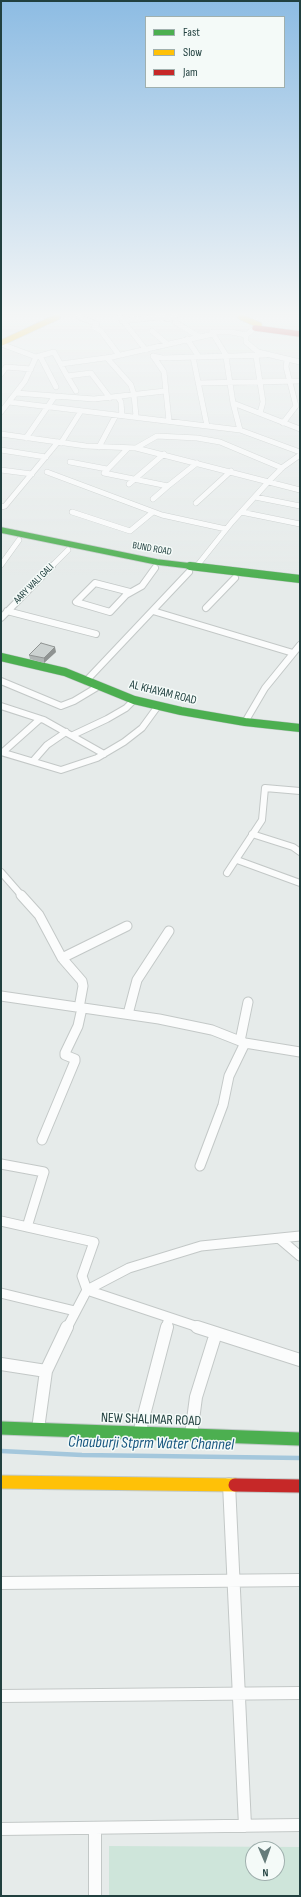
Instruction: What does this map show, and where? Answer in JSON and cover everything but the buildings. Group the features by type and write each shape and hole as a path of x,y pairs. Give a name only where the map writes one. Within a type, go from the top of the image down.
{"street":[{"path":"36,406 119,416 136,416 240,430 300,454"},
{"path":"99,447 119,416 120,406"},
{"path":"135,406 136,416"},
{"path":"167,406 169,420"},
{"path":"203,406 207,426"},
{"path":"234,406 240,430"},
{"path":"239,406 300,429"},
{"path":"260,414 262,406"},
{"path":"283,423 296,406"},
{"path":"26,438 47,407"},
{"path":"1,507 5,506 59,443 81,411"},
{"path":"1,434 59,443 99,447 136,448 231,471 300,490"},
{"path":"136,448 157,436 197,438 220,442 282,468"},
{"path":"128,448 104,473 168,486"},
{"path":"1,450 46,457"},
{"path":"129,484 164,454"},
{"path":"86,680 120,642 192,569 269,481 282,468 300,454"},
{"path":"70,462 108,469"},
{"path":"153,499 197,463"},
{"path":"1,470 32,474"},
{"path":"196,503 231,471"},
{"path":"47,472 153,512 226,529"},
{"path":"255,497 300,506"},
{"path":"72,512 130,531 153,512"},
{"path":"241,512 300,524"},
{"name":"BUND ROAD","path":"1,530 235,578 300,585"},
{"name":"BUND ROAD","path":"1,536 155,568 192,569 300,579"},
{"path":"1,565 19,540"},
{"name":"AARY WALI GALI","path":"3,615 68,550"},
{"path":"130,592 95,583 76,602 110,612 130,592 142,586 155,568"},
{"path":"206,608 235,578"},
{"path":"152,611 293,653"},
{"path":"3,615 96,634"},
{"path":"246,722 265,688 300,645"},
{"name":"AL KHAYAM ROAD","path":"1,657 65,672 134,700 158,706 246,722 300,728"},
{"path":"1,681 61,706 74,701 99,686"},
{"path":"73,735 107,719 126,708 134,700"},
{"path":"1,706 40,719 73,735 104,754"},
{"path":"2,752 61,770 97,758 104,754 142,728 158,706"},
{"path":"2,752 40,719"},
{"path":"33,761 47,746 66,732"},
{"path":"227,873 262,820 265,788 268,787 300,791"},
{"path":"252,834 293,847 300,852"},
{"path":"236,860 300,883"},
{"path":"1,872 39,915 62,958 82,981 83,986 78,1026 65,1052 75,1059 75,1061 42,1140"},
{"path":"62,958 127,926"},
{"path":"128,1014 137,980 169,930"},
{"path":"1,996 128,1014 212,1030 243,1042 300,1052"},
{"path":"200,1166 223,1105 229,1076 243,1042 248,1002"},
{"path":"1,1164 44,1172 27,1226"},
{"path":"1,1221 94,1242 82,1276 88,1290 300,1360"},
{"path":"38,1429 46,1371 75,1311 88,1290 129,1268 201,1246 254,1239 280,1239 300,1236"},
{"path":"280,1239 300,1256"},
{"path":"1,1293 75,1311"},
{"path":"139,1434 169,1318"},
{"path":"191,1435 196,1397 216,1333"},
{"path":"1,1364 46,1371"},
{"name":"NEW SHALIMAR ROAD","path":"1,1428 300,1439"},
{"path":"1,1482 300,1486"},
{"path":"229,1484 245,1826"},
{"path":"1,1583 300,1580"},
{"path":"1,1696 300,1693"},
{"path":"1,1829 300,1825"},
{"path":"94,1828 95,1896"}],"green space":[{"path":"109,1846 245,1847 245,1881 285,1881 285,1847 300,1847 300,1896 109,1896"}],"waterway":[{"name":"Chauburji Stprm Water Channel","path":"1,1451 82,1455 300,1458"}],"traffic: fast":[{"path":"1,530 157,562 300,579"},
{"path":"1,657 65,672 134,700 181,711 245,722 300,728"},
{"path":"1,1428 300,1439"}],"traffic: slow":[{"path":"1,1482 235,1485"}],"traffic: jam":[{"path":"235,1485 300,1486"}]}
